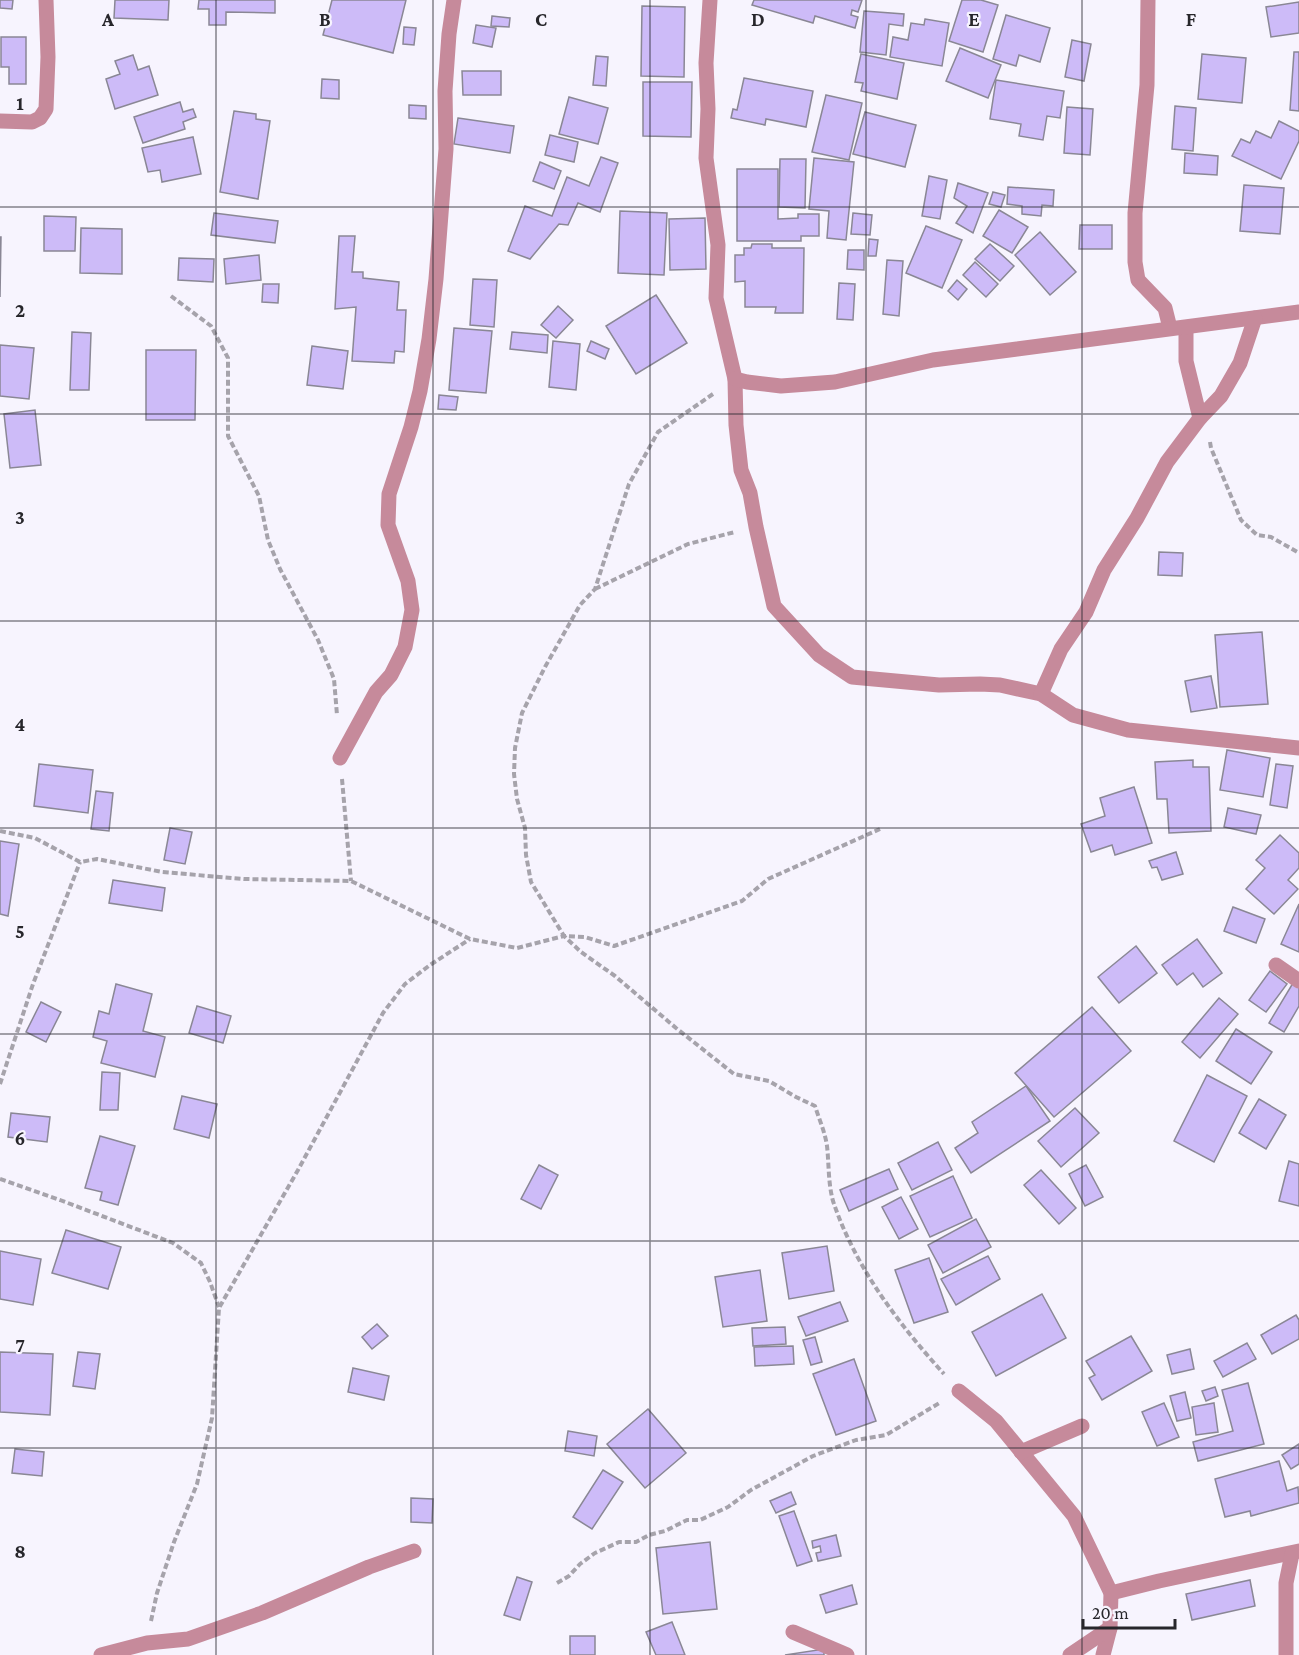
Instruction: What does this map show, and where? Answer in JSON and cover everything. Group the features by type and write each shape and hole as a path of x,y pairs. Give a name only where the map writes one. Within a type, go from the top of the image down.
{"street":[{"path":"0,122 32,122 40,118 46,109 48,57 46,0"},
{"path":"340,758 376,692 391,675 405,647 412,610 408,581 388,525 389,494 411,427 429,339 446,149 446,80 454,0"},
{"path":"710,0 706,63 708,109 706,158 718,245 716,298 735,379 736,425 741,470 750,492 774,606 819,655 852,676 939,685 1000,685 1041,694 1073,715 1128,730 1299,748"},
{"path":"1148,0 1147,85 1135,213 1135,262 1138,280 1165,308 1170,328"},
{"path":"735,379 781,386 835,382 933,360 1299,312"},
{"path":"1041,694 1061,649 1086,612 1104,570 1137,518 1167,462 1226,388 1240,363 1255,318"},
{"path":"1186,328 1186,361 1200,418"},
{"path":"1276,965 1299,981"},
{"path":"959,1391 996,1421 1074,1516 1111,1593 1110,1628 1103,1655"},
{"path":"1021,1452 1082,1426"},
{"path":"100,1655 147,1643 188,1639 262,1613 369,1567 414,1551"},
{"path":"1111,1593 1295,1552 1286,1583 1286,1655"},
{"path":"1070,1655 1110,1628"},
{"path":"793,1632 847,1655"}],"path":[{"path":"171,296 211,326 228,358 228,436 259,496 268,540 280,569 318,640 334,679 351,880"},
{"path":"595,589 629,484 658,432 735,379"},
{"path":"1200,418 1241,520 1257,535 1271,537 1299,553"},
{"path":"557,1583 569,1576 595,1553 619,1542 636,1542 687,1520 700,1520 728,1507 751,1490 813,1456 856,1440 886,1435 959,1391 916,1343 887,1305 860,1262 843,1228 832,1197 826,1143 815,1106 769,1081 734,1074 675,1028 564,936 531,882 525,855 525,828 517,799 514,774 515,748 522,713 580,605 595,589 688,544 756,527"},
{"path":"0,831 35,838 80,862 97,858 162,872 244,879 351,880 470,939 517,948 564,936 585,937 614,946 742,901 768,879 880,829"},
{"path":"0,1084 33,984 80,862"},
{"path":"219,1308 298,1170 383,1013 405,984 470,939"},
{"path":"0,1179 173,1243 201,1263 219,1308 213,1418 197,1484 157,1593 147,1643"}],"building":[{"path":"0,0 13,0 12,9 0,8"},
{"path":"115,0 169,0 168,20 114,18"},
{"path":"199,0 275,0 275,13 226,12 226,25 209,25 209,9 198,9"},
{"path":"332,0 406,0 393,53 323,35"},
{"path":"754,0 862,0 858,12 852,10 851,15 858,17 855,28 815,16 813,23 752,5"},
{"path":"962,0 981,0 998,5 983,52 949,41"},
{"path":"1299,2 1299,33 1271,37 1266,7"},
{"path":"642,6 685,7 684,77 641,76"},
{"path":"864,11 904,14 903,26 889,24 886,55 860,52"},
{"path":"1006,15 1050,28 1040,62 1019,55 1016,66 993,59"},
{"path":"492,16 510,18 509,27 491,26"},
{"path":"925,19 949,23 942,66 890,57 893,37 908,40 911,23 924,25"},
{"path":"476,25 496,28 492,47 473,43"},
{"path":"404,27 416,28 414,45 403,44"},
{"path":"1,37 26,37 26,84 9,84 9,67 1,67"},
{"path":"1072,40 1091,44 1084,81 1065,77"},
{"path":"960,48 1001,65 988,98 946,81"},
{"path":"1294,52 1299,52 1299,111 1290,110"},
{"path":"861,54 904,63 897,99 861,91 863,83 855,82"},
{"path":"1202,54 1246,58 1242,103 1198,99"},
{"path":"133,55 138,70 149,66 158,95 115,109 106,79 120,74 115,61"},
{"path":"596,56 608,57 606,86 593,85"},
{"path":"462,71 501,71 501,95 463,95"},
{"path":"744,78 813,91 806,127 766,119 765,125 731,118 733,109 737,110"},
{"path":"322,79 339,80 339,99 321,98"},
{"path":"996,80 1064,91 1060,118 1047,116 1043,140 1019,136 1021,124 990,119"},
{"path":"643,82 692,82 691,137 643,136"},
{"path":"826,95 862,103 849,160 812,152"},
{"path":"569,97 608,108 598,144 559,134"},
{"path":"180,102 183,112 193,109 196,117 183,122 185,129 143,143 134,117"},
{"path":"409,105 426,106 426,119 409,118"},
{"path":"1175,106 1196,108 1193,151 1172,149"},
{"path":"1067,107 1093,109 1090,155 1064,153"},
{"path":"234,111 256,114 256,119 270,121 258,199 220,192"},
{"path":"865,112 916,125 905,167 853,154"},
{"path":"458,118 514,126 510,153 454,144"},
{"path":"1279,121 1299,131 1299,141 1281,179 1232,156 1241,139 1250,143 1256,131 1271,138"},
{"path":"550,135 578,142 574,162 545,155"},
{"path":"193,137 201,174 162,182 160,170 148,172 142,148"},
{"path":"1185,153 1218,156 1217,175 1184,173"},
{"path":"601,157 618,163 600,212 578,203 568,225 559,224 530,259 508,251 525,206 552,216 567,177 589,186"},
{"path":"814,158 854,162 846,240 827,238 829,211 809,209"},
{"path":"780,159 806,159 805,208 779,207"},
{"path":"540,162 561,171 554,189 533,181"},
{"path":"737,169 778,169 778,219 798,218 798,214 819,214 819,236 801,236 801,241 737,241"},
{"path":"929,176 947,180 940,219 922,216"},
{"path":"958,183 988,193 973,233 956,223 967,206 954,198"},
{"path":"1244,185 1284,188 1280,234 1240,231"},
{"path":"1008,187 1054,190 1053,206 1042,205 1041,216 1022,214 1022,206 1007,204"},
{"path":"993,192 1005,195 1001,207 989,204"},
{"path":"999,210 1028,227 1012,253 983,236"},
{"path":"620,211 667,213 664,275 618,273"},
{"path":"214,213 278,221 275,243 211,235"},
{"path":"853,213 872,215 870,235 851,234"},
{"path":"44,216 76,217 75,251 44,251"},
{"path":"705,218 706,269 670,270 669,219"},
{"path":"1080,225 1112,225 1112,249 1079,249"},
{"path":"926,226 962,240 942,288 906,273"},
{"path":"81,228 122,229 122,274 80,273"},
{"path":"1040,232 1076,272 1050,295 1015,255"},
{"path":"339,236 355,236 352,272 363,272 363,278 399,282 397,310 406,310 404,352 395,351 394,363 352,361 356,307 335,309"},
{"path":"0,237 1,237 0,297"},
{"path":"869,239 878,240 876,256 868,256"},
{"path":"752,244 772,244 772,248 804,248 803,313 775,313 776,307 745,307 745,281 735,282 735,255 744,255 744,248 751,248"},
{"path":"990,244 1014,266 1000,281 975,259"},
{"path":"848,250 864,250 864,270 847,269"},
{"path":"259,255 261,280 226,284 224,259"},
{"path":"179,258 214,259 213,282 178,280"},
{"path":"887,260 903,261 899,316 883,314"},
{"path":"975,262 998,284 986,297 963,275"},
{"path":"473,279 497,280 494,327 470,325"},
{"path":"957,280 967,289 958,300 948,291"},
{"path":"839,283 855,284 853,320 837,319"},
{"path":"263,284 279,284 278,303 262,302"},
{"path":"656,295 687,343 636,374 606,326"},
{"path":"558,306 573,320 556,338 541,325"},
{"path":"454,328 492,331 486,393 449,390"},
{"path":"72,332 91,333 89,390 70,390"},
{"path":"512,332 548,335 547,353 510,349"},
{"path":"553,341 580,344 576,390 549,387"},
{"path":"591,341 609,349 605,359 587,351"},
{"path":"0,345 34,348 29,399 0,396"},
{"path":"312,346 348,351 343,389 307,385"},
{"path":"146,350 196,350 195,420 146,420"},
{"path":"439,395 458,397 456,410 438,409"},
{"path":"35,410 41,465 10,468 4,414"},
{"path":"1159,552 1183,553 1182,576 1158,575"},
{"path":"1262,632 1268,704 1220,707 1215,635"},
{"path":"1211,676 1217,708 1191,712 1185,681"},
{"path":"1227,750 1270,758 1263,797 1220,790"},
{"path":"1193,760 1193,767 1209,767 1211,831 1169,833 1167,799 1157,799 1155,762"},
{"path":"39,764 93,770 88,813 34,806"},
{"path":"1276,764 1293,766 1287,808 1270,805"},
{"path":"1134,787 1152,843 1115,855 1112,845 1091,852 1081,824 1105,816 1100,798"},
{"path":"96,791 113,793 109,831 91,829"},
{"path":"1228,808 1261,815 1256,834 1224,827"},
{"path":"170,828 192,832 185,864 164,860"},
{"path":"1280,835 1299,853 1299,868 1288,880 1298,889 1274,914 1246,889 1265,868 1256,860"},
{"path":"0,841 19,844 8,916 0,914"},
{"path":"1176,852 1183,874 1162,880 1157,867 1152,868 1149,861"},
{"path":"113,880 165,888 162,911 109,903"},
{"path":"1299,904 1299,952 1281,944"},
{"path":"1233,907 1265,919 1256,943 1224,931"},
{"path":"1197,939 1222,973 1203,987 1193,973 1177,985 1162,965"},
{"path":"1136,946 1157,973 1119,1003 1098,977"},
{"path":"1270,971 1287,984 1266,1012 1249,1000"},
{"path":"1293,983 1299,986 1299,1006 1284,1032 1269,1023"},
{"path":"116,984 152,994 143,1031 165,1037 155,1077 101,1063 107,1041 93,1037 99,1011 109,1014"},
{"path":"1219,998 1238,1014 1200,1058 1182,1042"},
{"path":"41,1002 61,1012 46,1042 26,1032"},
{"path":"197,1006 231,1016 223,1043 189,1033"},
{"path":"1092,1007 1131,1051 1054,1117 1015,1073"},
{"path":"1236,1029 1272,1052 1251,1084 1216,1061"},
{"path":"102,1072 120,1073 118,1110 100,1110"},
{"path":"1207,1075 1247,1096 1214,1162 1174,1141"},
{"path":"1026,1086 1050,1121 971,1173 955,1148 978,1133 972,1122"},
{"path":"182,1096 217,1104 209,1138 174,1129"},
{"path":"1259,1099 1286,1115 1266,1149 1239,1133"},
{"path":"1075,1108 1099,1133 1061,1167 1038,1141"},
{"path":"11,1113 50,1117 47,1142 8,1137"},
{"path":"100,1136 135,1146 118,1205 100,1200 102,1192 85,1188"},
{"path":"938,1142 952,1170 912,1190 898,1163"},
{"path":"1289,1161 1299,1164 1299,1206 1279,1201"},
{"path":"539,1165 558,1175 541,1209 521,1199"},
{"path":"1086,1165 1103,1197 1085,1206 1069,1174"},
{"path":"889,1169 898,1189 849,1211 840,1190"},
{"path":"1041,1170 1076,1208 1059,1224 1024,1185"},
{"path":"953,1176 972,1218 930,1237 910,1196"},
{"path":"901,1197 918,1229 899,1239 882,1207"},
{"path":"976,1219 991,1247 943,1273 928,1245"},
{"path":"66,1230 121,1247 108,1289 52,1273"},
{"path":"827,1246 834,1291 789,1299 782,1253"},
{"path":"0,1251 41,1259 33,1305 0,1299"},
{"path":"988,1256 1000,1279 956,1305 941,1279"},
{"path":"929,1258 948,1312 914,1323 895,1270"},
{"path":"760,1270 767,1321 723,1327 715,1277"},
{"path":"1042,1294 1066,1338 996,1376 972,1332"},
{"path":"840,1302 848,1321 806,1336 798,1317"},
{"path":"1296,1315 1299,1320 1299,1339 1272,1354 1261,1335"},
{"path":"377,1324 388,1336 372,1349 362,1337"},
{"path":"785,1327 786,1344 753,1346 752,1328"},
{"path":"1131,1336 1152,1371 1102,1400 1089,1378 1095,1375 1086,1361"},
{"path":"815,1337 822,1362 811,1365 803,1340"},
{"path":"1247,1343 1256,1359 1223,1377 1214,1361"},
{"path":"793,1346 794,1364 755,1366 754,1347"},
{"path":"1190,1349 1194,1369 1172,1374 1167,1355"},
{"path":"0,1352 53,1354 50,1415 0,1412"},
{"path":"78,1352 100,1354 95,1389 73,1386"},
{"path":"854,1359 876,1421 836,1435 813,1374"},
{"path":"353,1368 389,1376 384,1400 348,1392"},
{"path":"1248,1383 1264,1444 1198,1461 1193,1442 1233,1431 1222,1390"},
{"path":"1215,1387 1218,1396 1206,1401 1202,1391"},
{"path":"1185,1392 1191,1418 1177,1421 1170,1396"},
{"path":"1164,1403 1179,1437 1157,1446 1142,1412"},
{"path":"1214,1403 1218,1432 1196,1435 1192,1407"},
{"path":"648,1409 686,1453 645,1488 607,1444"},
{"path":"568,1431 597,1436 594,1456 565,1451"},
{"path":"1299,1444 1299,1464 1291,1469 1282,1455"},
{"path":"15,1449 44,1452 42,1476 12,1473"},
{"path":"1279,1461 1287,1491 1298,1487 1299,1503 1251,1516 1250,1511 1225,1517 1215,1479"},
{"path":"603,1470 623,1482 592,1529 573,1517"},
{"path":"791,1492 796,1504 776,1513 770,1501"},
{"path":"411,1498 433,1499 432,1523 411,1522"},
{"path":"794,1511 812,1561 797,1566 779,1516"},
{"path":"836,1535 841,1556 818,1561 816,1553 821,1552 820,1546 813,1548 812,1541"},
{"path":"710,1542 717,1609 663,1614 656,1548"},
{"path":"517,1577 532,1582 520,1620 504,1615"},
{"path":"1250,1580 1255,1606 1192,1620 1186,1594"},
{"path":"852,1585 857,1604 826,1613 820,1595"},
{"path":"672,1622 685,1655 656,1655 646,1632"},
{"path":"570,1636 595,1636 595,1655 570,1655"},
{"path":"824,1649 824,1655 785,1655"}]}
